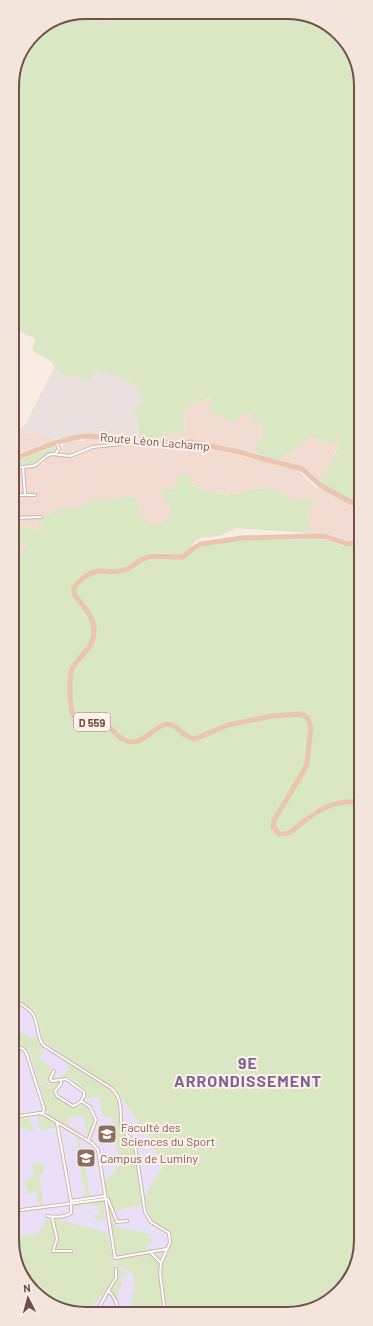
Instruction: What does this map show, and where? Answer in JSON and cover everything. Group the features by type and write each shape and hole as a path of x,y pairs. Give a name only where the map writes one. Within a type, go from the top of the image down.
{"main road":[{"name":"Route Léon Lachamp","path":"19,457 75,437 90,436 142,443 192,442 302,469 320,485 354,505"},
{"name":"D 559","path":"354,543 348,544 327,537 313,536 242,538 201,544 183,557 156,556 142,559 123,570 98,570 93,572 74,587 74,594 90,615 93,622 94,634 88,650 72,668 70,675 70,707 73,715 83,720 109,726 119,736 132,742 145,738 165,724 174,725 185,736 196,739 228,725 272,716 303,714 309,720 311,726 307,763 276,814 273,824 274,830 279,834 285,834 290,832 314,812 328,805 342,802 354,802"}],"street":[{"path":"56,444 59,449 56,453"},
{"path":"19,467 37,464 48,455 56,453 70,456 93,447 120,444"},
{"path":"23,467 25,495"},
{"path":"19,494 35,495"},
{"path":"19,518 41,517"},
{"path":"19,1003 32,1012 36,1021 38,1038 43,1044 111,1088 117,1095 121,1110 122,1128 134,1141 135,1145 145,1212 151,1222 169,1233 170,1243 161,1263 160,1273 165,1307"},
{"path":"19,1048 22,1048 26,1052 44,1108 43,1114"},
{"path":"54,1071 50,1076 51,1080 66,1079 82,1089 84,1092 84,1096 81,1101 76,1105 73,1106 57,1096 55,1091 61,1084 61,1080"},
{"path":"81,1101 90,1107 96,1120 88,1141"},
{"path":"19,1115 43,1114 88,1141 98,1150 114,1258 167,1249"},
{"path":"47,1216 52,1217 70,1215 71,1203 57,1123"},
{"path":"71,1203 105,1196"},
{"path":"19,1211 106,1199"},
{"path":"106,1199 108,1199 118,1222 126,1221"},
{"path":"52,1217 57,1239 54,1251 71,1251"},
{"path":"150,1252 157,1257 161,1263"},
{"path":"99,1307 116,1278 116,1269"},
{"path":"108,1291 111,1293 118,1307"}],"shaded area":[{"path":"95,19 115,19 108,24"},
{"path":"55,366 57,372 93,380 95,371 123,378 138,387 143,401 133,410 138,420 139,438 165,440 140,440 90,434 75,435 54,440 50,436 26,432 25,425"},
{"path":"214,396 241,413 251,415 263,423 263,440 255,453 196,441 165,440 164,432 184,434 185,407"},
{"path":"25,425 26,432 50,436 54,440 19,453 19,429"},
{"path":"311,437 333,445 337,442 341,442 320,482 302,467 279,460"},
{"path":"85,438 139,444 179,445 194,449 208,448 291,468 300,472 313,486 335,495 354,507 354,542 349,543 327,535 308,533 311,522 307,518 313,500 293,499 268,487 264,489 253,488 242,494 233,493 230,496 207,491 190,484 190,477 178,474 176,488 163,490 162,495 166,498 172,514 171,517 156,526 141,517 136,498 126,495 114,500 93,500 74,508 58,509 49,516 41,519 40,531 23,526 24,543 27,546 19,552 19,468 34,467 44,464 44,460 51,455 59,455 64,443 76,440 84,441"},
{"name":"Campus de Luminy","path":"19,1001 36,1012 40,1035 115,1089 148,1134 155,1151 164,1164 145,1196 151,1220 169,1232 172,1236 172,1244 165,1258 134,1275 136,1307 86,1307 73,1306 64,1303 48,1295 48,1278 31,1278 26,1270 21,1257 19,1240"}],"green space":[{"path":"86,19 95,19 108,24 115,19 300,20 328,33 343,49 349,60 352,69 354,86 354,502 320,482 341,442 337,442 333,445 311,437 279,460 255,453 257,449 254,445 256,445 257,441 263,440 263,423 255,423 251,415 241,413 237,421 210,412 213,396 185,407 184,434 165,432 165,439 139,438 138,420 133,410 143,401 138,387 123,378 95,371 92,381 57,372 53,363 32,350 35,339 19,331 19,82 21,69 30,49 49,30 59,25 73,20"},
{"path":"54,446 57,447 56,451 34,464 19,464 19,460"},
{"path":"178,473 190,477 191,485 206,491 229,496 232,493 242,494 253,488 264,489 268,487 293,499 314,500 307,518 311,522 308,533 236,528 220,536 201,538 195,541 183,555 155,553 122,568 96,569 85,574 73,586 73,591 78,602 90,618 93,632 90,643 84,652 73,663 69,671 69,704 71,712 78,720 106,727 132,743 146,738 165,726 169,726 187,738 196,741 229,727 272,718 301,715 308,721 310,727 306,762 304,768 272,819 272,828 276,834 283,836 292,832 320,811 336,805 354,804 353,1253 349,1266 343,1277 334,1287 317,1300 296,1306 133,1307 131,1296 132,1293 135,1293 134,1275 130,1274 129,1271 117,1267 116,1260 150,1254 159,1261 161,1260 156,1253 164,1252 162,1260 167,1255 171,1246 172,1236 169,1232 151,1220 145,1196 164,1164 155,1151 148,1134 115,1089 43,1041 36,1012 19,1001 19,561 21,558 19,558 19,552 27,546 26,544 19,542 19,525 40,531 41,525 38,525 37,518 49,516 58,509 74,508 93,500 114,500 126,495 136,498 141,517 156,526 171,517 169,505 162,495 163,490 176,488"},
{"path":"315,539 327,540 343,546 354,545 354,800 342,801 324,805 313,811 295,826 283,832 276,829 275,824 278,815 307,770 311,754 313,728 311,719 306,714 291,712 240,720 195,737 186,734 174,724 164,722 144,736 133,739 121,735 108,723 78,716 73,708 72,701 73,671 90,649 95,640 96,634 94,619 77,593 76,588 82,581 92,574 123,573 145,560 152,558 184,559 203,545 245,540"},
{"path":"19,1032 29,1037 36,1036 39,1043 44,1047 41,1050 43,1051 39,1059 52,1068 49,1072 51,1074 49,1080 39,1084 29,1050 27,1051 19,1046"},
{"path":"67,1062 109,1088 116,1095 120,1109 121,1129 134,1146 144,1213 141,1205 115,1211 105,1187 106,1180 116,1168 120,1167 112,1117 103,1117 100,1097 87,1098 85,1090 74,1083 75,1081 68,1076 56,1080 52,1079 53,1075 58,1078 62,1077 62,1074 64,1075 70,1068 66,1065"},
{"path":"50,1081 54,1083 59,1082 53,1092 54,1095 70,1107 83,1106 88,1109 95,1122 88,1139 84,1116 71,1116 68,1121 77,1131 48,1115 43,1102 45,1101 40,1086"},
{"path":"37,1114 42,1115 55,1123 56,1128 40,1130"},
{"path":"29,1115 34,1132 19,1127 19,1117"},
{"path":"77,1135 80,1137 81,1141 83,1165 85,1165 89,1193 91,1194 91,1197 83,1198 83,1194 86,1193 84,1182 82,1184 81,1181 83,1179 80,1169"},
{"path":"43,1163 44,1173 39,1174 43,1204 45,1206 40,1206 40,1204 38,1204 37,1192 34,1191 27,1194 25,1180 32,1179 32,1177 34,1177 33,1167 31,1167 31,1165"},
{"path":"100,1200 103,1202 106,1220 98,1220 93,1215 98,1215 100,1213 100,1207 90,1204 74,1207 73,1205"},
{"path":"109,1205 116,1227 150,1234 153,1243 147,1245 147,1251 117,1256 115,1254"},
{"path":"57,1219 107,1233 114,1261 92,1268 113,1262 115,1270 114,1279 110,1286 103,1291 104,1294 91,1306 92,1307 73,1306 56,1300 48,1295 48,1278 30,1277 21,1257 19,1233 22,1237 38,1233 40,1228 44,1228 45,1220"},
{"path":"117,1270 127,1273 128,1275 121,1276 122,1285 119,1288 117,1301 111,1290 118,1276"}],"waterway":[{"path":"21,1209 31,1208"}],"place":[{"name":"Faculté des Sciences du Sport","path":"107,1134"},
{"name":"Campus de Luminy","path":"86,1158"}],"district":[{"name":"9E ARRONDISSEMENT","path":"248,1071"}]}
